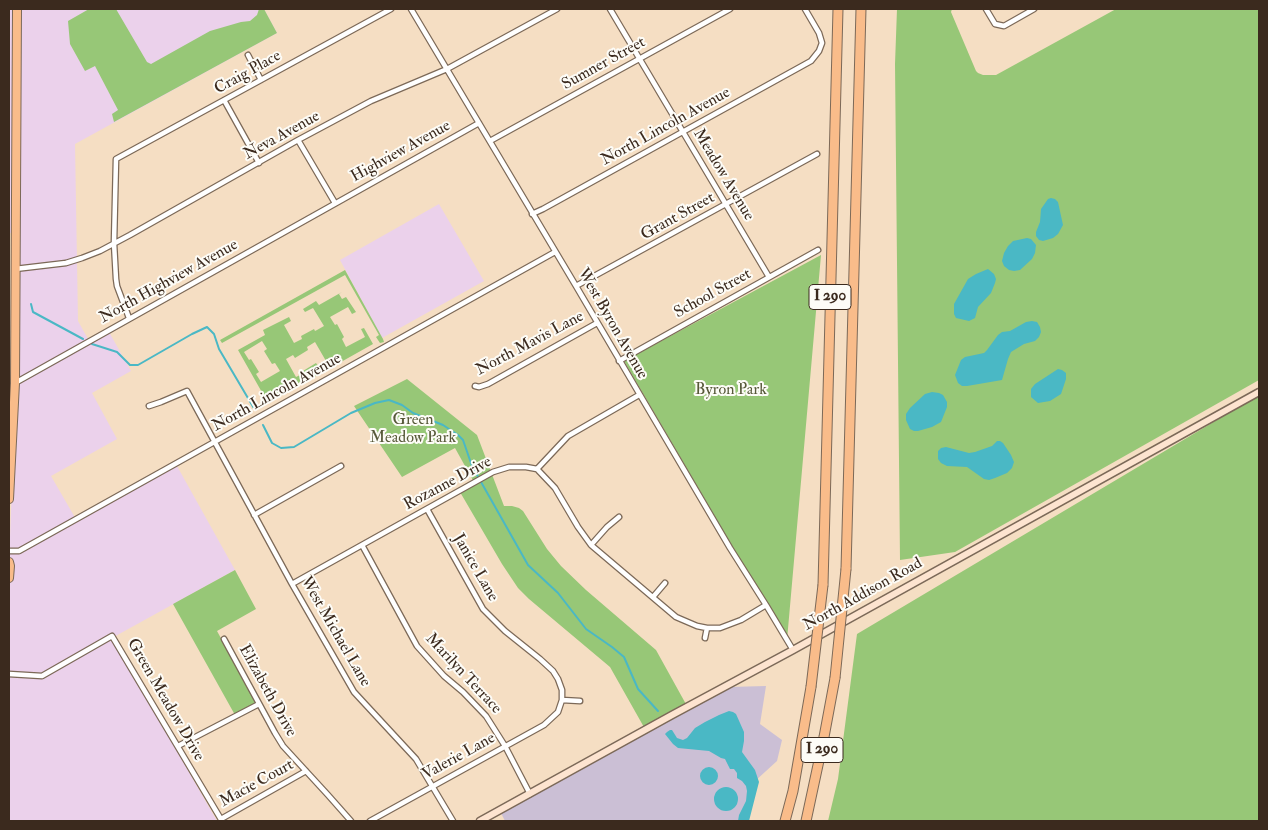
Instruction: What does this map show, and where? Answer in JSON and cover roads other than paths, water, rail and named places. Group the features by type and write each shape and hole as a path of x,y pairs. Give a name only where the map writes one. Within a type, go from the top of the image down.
{"highway":[{"name":"I 290","path":"785,821 793,791 811,688 823,585 838,9"},
{"name":"I 290","path":"806,821 835,678 846,570 861,9"}],"main road":[{"path":"9,499 14,383 17,9"},
{"path":"9,562 9,578"}],"street":[{"name":"Craig Place","path":"114,243 116,159 391,9"},
{"name":"West Byron Avenue","path":"412,9 730,548 793,650"},
{"name":"Neva Avenue","path":"15,269 82,258 114,243 298,140 370,102 447,69 557,9"},
{"name":"Meadow Avenue","path":"610,9 770,277"},
{"name":"Sumner Street","path":"490,141 730,9"},
{"name":"North Lincoln Avenue","path":"532,214 811,61 820,51 822,43 819,33 805,9"},
{"path":"986,9 995,24 1004,26 1034,9"},
{"path":"248,55 261,80"},
{"path":"224,100 259,163"},
{"name":"Highview Avenue","path":"336,203 479,123"},
{"path":"298,140 336,203"},
{"name":"Grant Street","path":"576,286 817,154"},
{"name":"North Highview Avenue","path":"14,383 336,203"},
{"path":"114,243 117,286 129,318"},
{"name":"School Street","path":"619,360 818,250"},
{"name":"North Lincoln Avenue","path":"9,551 18,551 555,252"},
{"name":"North Mavis Lane","path":"475,386 479,387 488,384 597,323"},
{"name":"West Michael Lane","path":"149,406 187,391 292,584 354,692 416,759 453,821"},
{"name":"North Addison Road","path":"485,820 1259,392"},
{"path":"639,394 568,436 537,469 555,488 578,527 592,546 676,617 707,628 720,628 730,625 766,605"},
{"path":"254,515 341,466"},
{"name":"Rozanne Drive","path":"292,584 500,469 509,467 537,469"},
{"name":"Janice Lane","path":"427,509 483,610 553,671 562,690 562,700"},
{"path":"592,546 619,517"},
{"name":"Marilyn Terrace","path":"362,544 421,651 444,676 483,711 494,726 530,794"},
{"path":"653,597 665,583"},
{"path":"705,638 707,628"},
{"name":"Green Meadow Drive","path":"9,674 42,676 112,636 221,820"},
{"name":"Elizabeth Drive","path":"224,639 283,746 351,821"},
{"path":"562,700 580,701"},
{"name":"Valerie Lane","path":"370,821 544,725 558,712 562,700"},
{"path":"178,746 260,704"},
{"name":"Macie Court","path":"221,820 306,771"}],"water":[{"path":"1051,198 1058,202 1063,225 1058,234 1053,238 1043,241 1039,240 1036,232 1040,222 1041,209 1048,199"},
{"path":"1031,239 1036,245 1032,259 1020,270 1009,270 1002,261 1004,253 1013,241"},
{"path":"988,269 994,274 995,283 991,293 978,307 975,318 969,321 956,318 954,304 968,279"},
{"path":"1026,322 1037,322 1040,327 1039,337 1035,341 1024,344 1011,352 1002,380 967,386 962,386 958,383 955,375 961,360 965,357 984,353 1002,332 1010,331"},
{"path":"1058,369 1066,373 1061,394 1050,401 1038,403 1031,397 1031,389 1035,384"},
{"path":"932,392 943,395 947,402 941,422 918,431 910,429 906,420 906,414 925,394"},
{"path":"997,441 1003,443 1014,462 1012,468 1007,473 989,480 984,479 967,467 947,466 938,459 938,451 941,448 946,447 969,453 992,446"},
{"path":"729,711 736,714 744,732 742,752 755,770 759,782 749,821 738,821 746,801 746,786 737,778 737,773 734,769 730,769 725,759 709,751 678,748 665,734 672,730 677,738 683,740 695,728"},
{"path":"705,767 713,767 718,772 716,783 705,785 700,780 700,772"},
{"path":"726,787 735,790 738,799 735,808 726,811 717,808 714,799 717,790"}],"waterway":[{"path":"31,304 33,312 83,339"},
{"path":"92,344 117,352 130,365 138,365 207,327 214,334 219,349 255,410"},
{"path":"263,425 272,443 281,448 294,447 351,413 375,403 389,400 402,405 413,413 443,425 458,435 463,440 472,466 528,565 558,593 586,629 624,657 638,689 658,711"}],"park label":[{"name":"Byron Park","path":"731,391"},
{"name":"Green Meadow Park","path":"413,430"}]}
